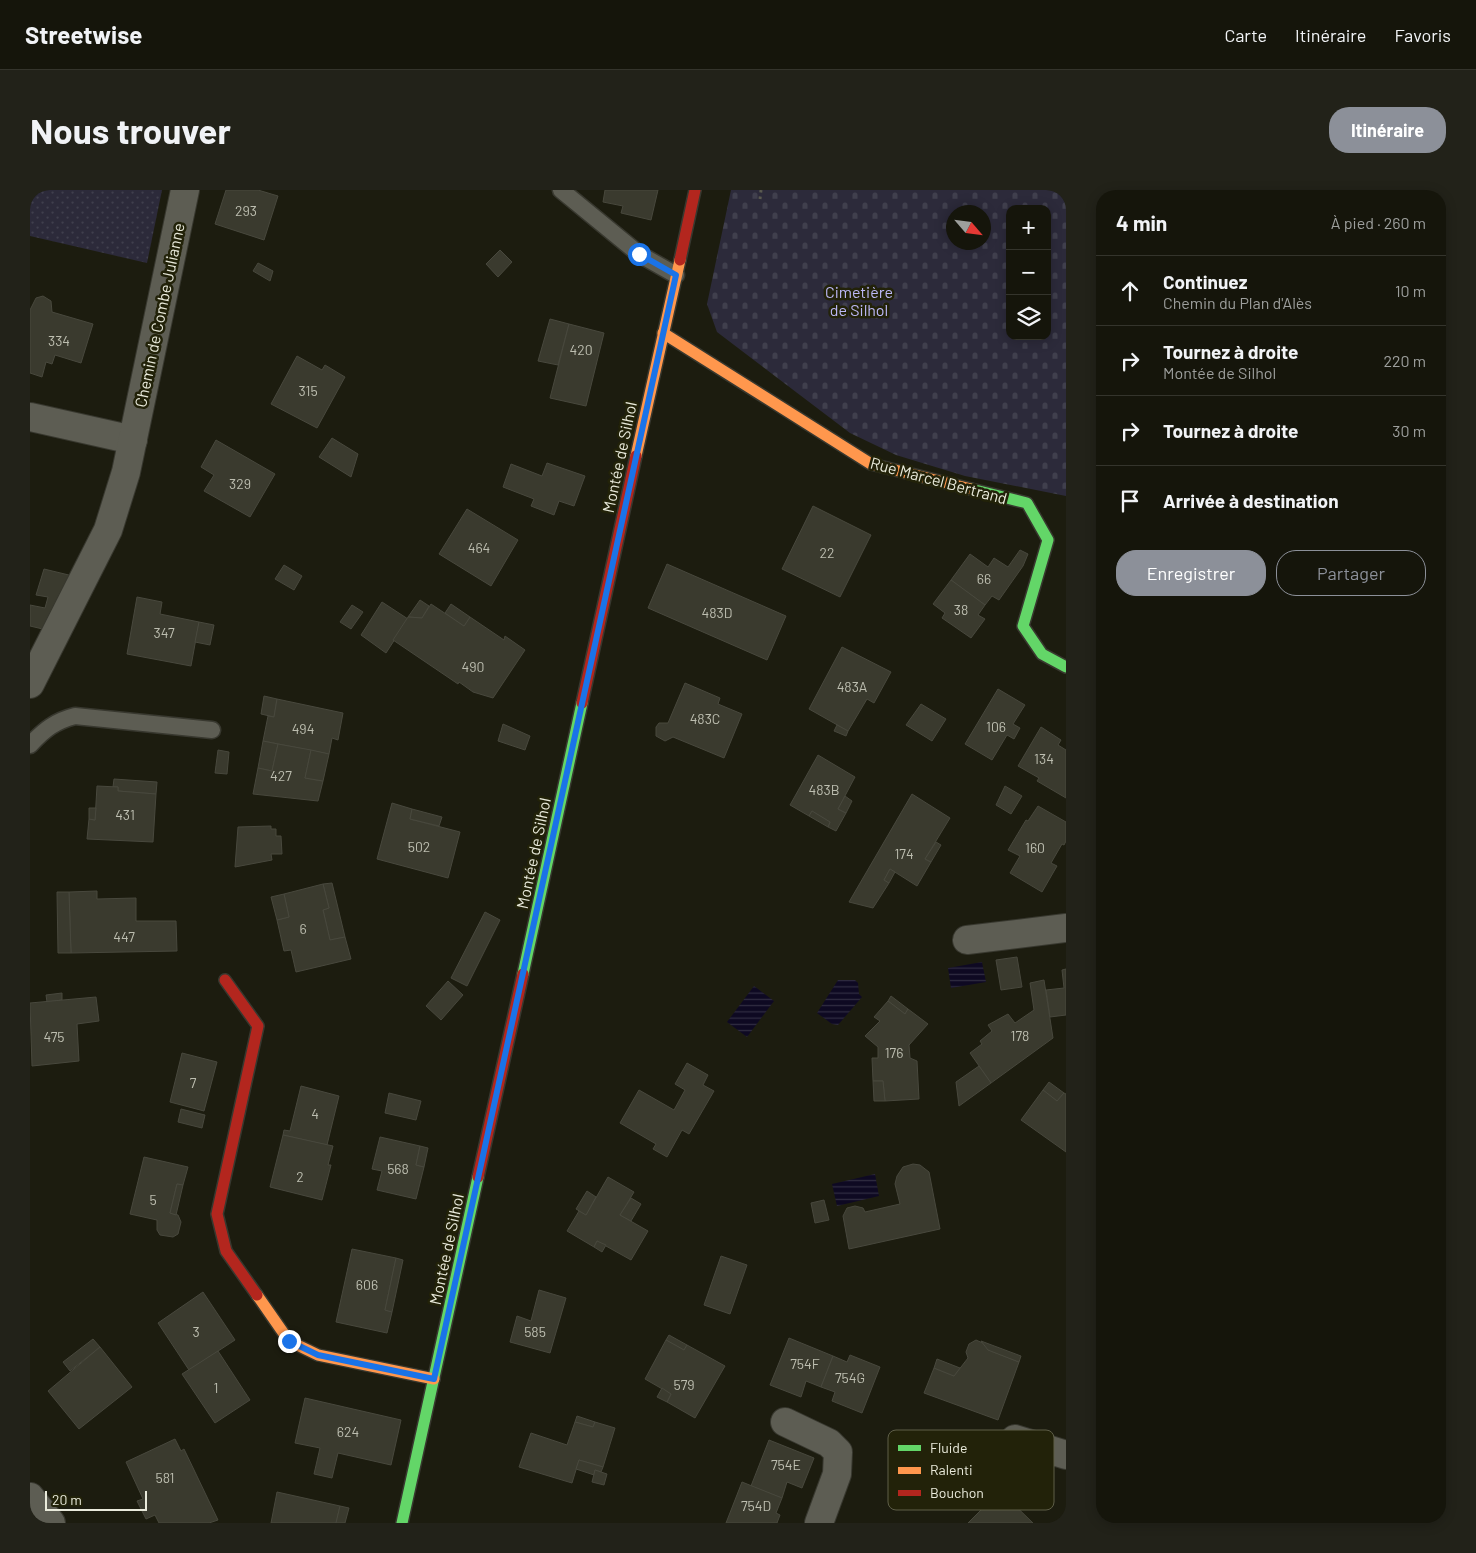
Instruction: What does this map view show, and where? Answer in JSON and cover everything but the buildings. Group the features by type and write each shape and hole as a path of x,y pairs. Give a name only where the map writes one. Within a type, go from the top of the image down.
{"main road":[{"name":"Montée de Silhol","path":"402,1523 695,190"},
{"name":"Rue Marcel Bertrand","path":"663,333 871,464 1027,503 1048,540 1023,626 1042,654 1066,667"},
{"path":"224,980 258,1026 217,1214 226,1251 289,1341 318,1355 434,1379"}],"street":[{"name":"Chemin de Combe Julianne","path":"30,684 108,530 126,472 185,190"},
{"path":"30,417 133,440"},
{"path":"967,940 1066,928"},
{"path":"785,1422 829,1443 838,1452 838,1474 819,1523"},
{"path":"1054,1452 1066,1456"},
{"path":"30,1497 51,1523"}],"lane":[{"path":"561,190 639,254 676,275"},
{"path":"30,745 44,730 58,720 75,716 212,730"}],"path":[{"path":"760,199 762,190"}],"green space":[{"path":"30,190 162,190 147,263 30,236"},
{"name":"Cimetière de Silhol","path":"731,190 1066,190 1066,496 965,476 896,455 850,433 717,332 707,304"}],"shaded area":[{"path":"982,962 986,982 951,988 948,968"},
{"path":"838,980 855,980 858,983 859,994 862,997 838,1025 832,1024 817,1013"},
{"path":"754,986 774,1001 747,1037 727,1022"},
{"path":"875,1174 879,1196 837,1206 832,1184"}],"traffic: fast":[{"path":"971,489 1027,503 1048,540 1023,626 1042,654 1066,667"},
{"path":"523,974 582,703"},
{"path":"402,1523 478,1177"}],"traffic: slow":[{"path":"636,456 680,260"},
{"path":"663,333 871,464 971,489"},
{"path":"257,1295 289,1341 318,1355 434,1379"}],"traffic: jam":[{"path":"680,260 695,190"},
{"path":"582,703 636,456"},
{"path":"478,1177 523,974"},
{"path":"225,980 258,1026 217,1214 226,1251 257,1295"}],"route":[{"path":"289,1341 318,1355 434,1379 676,275 639,254"}]}
